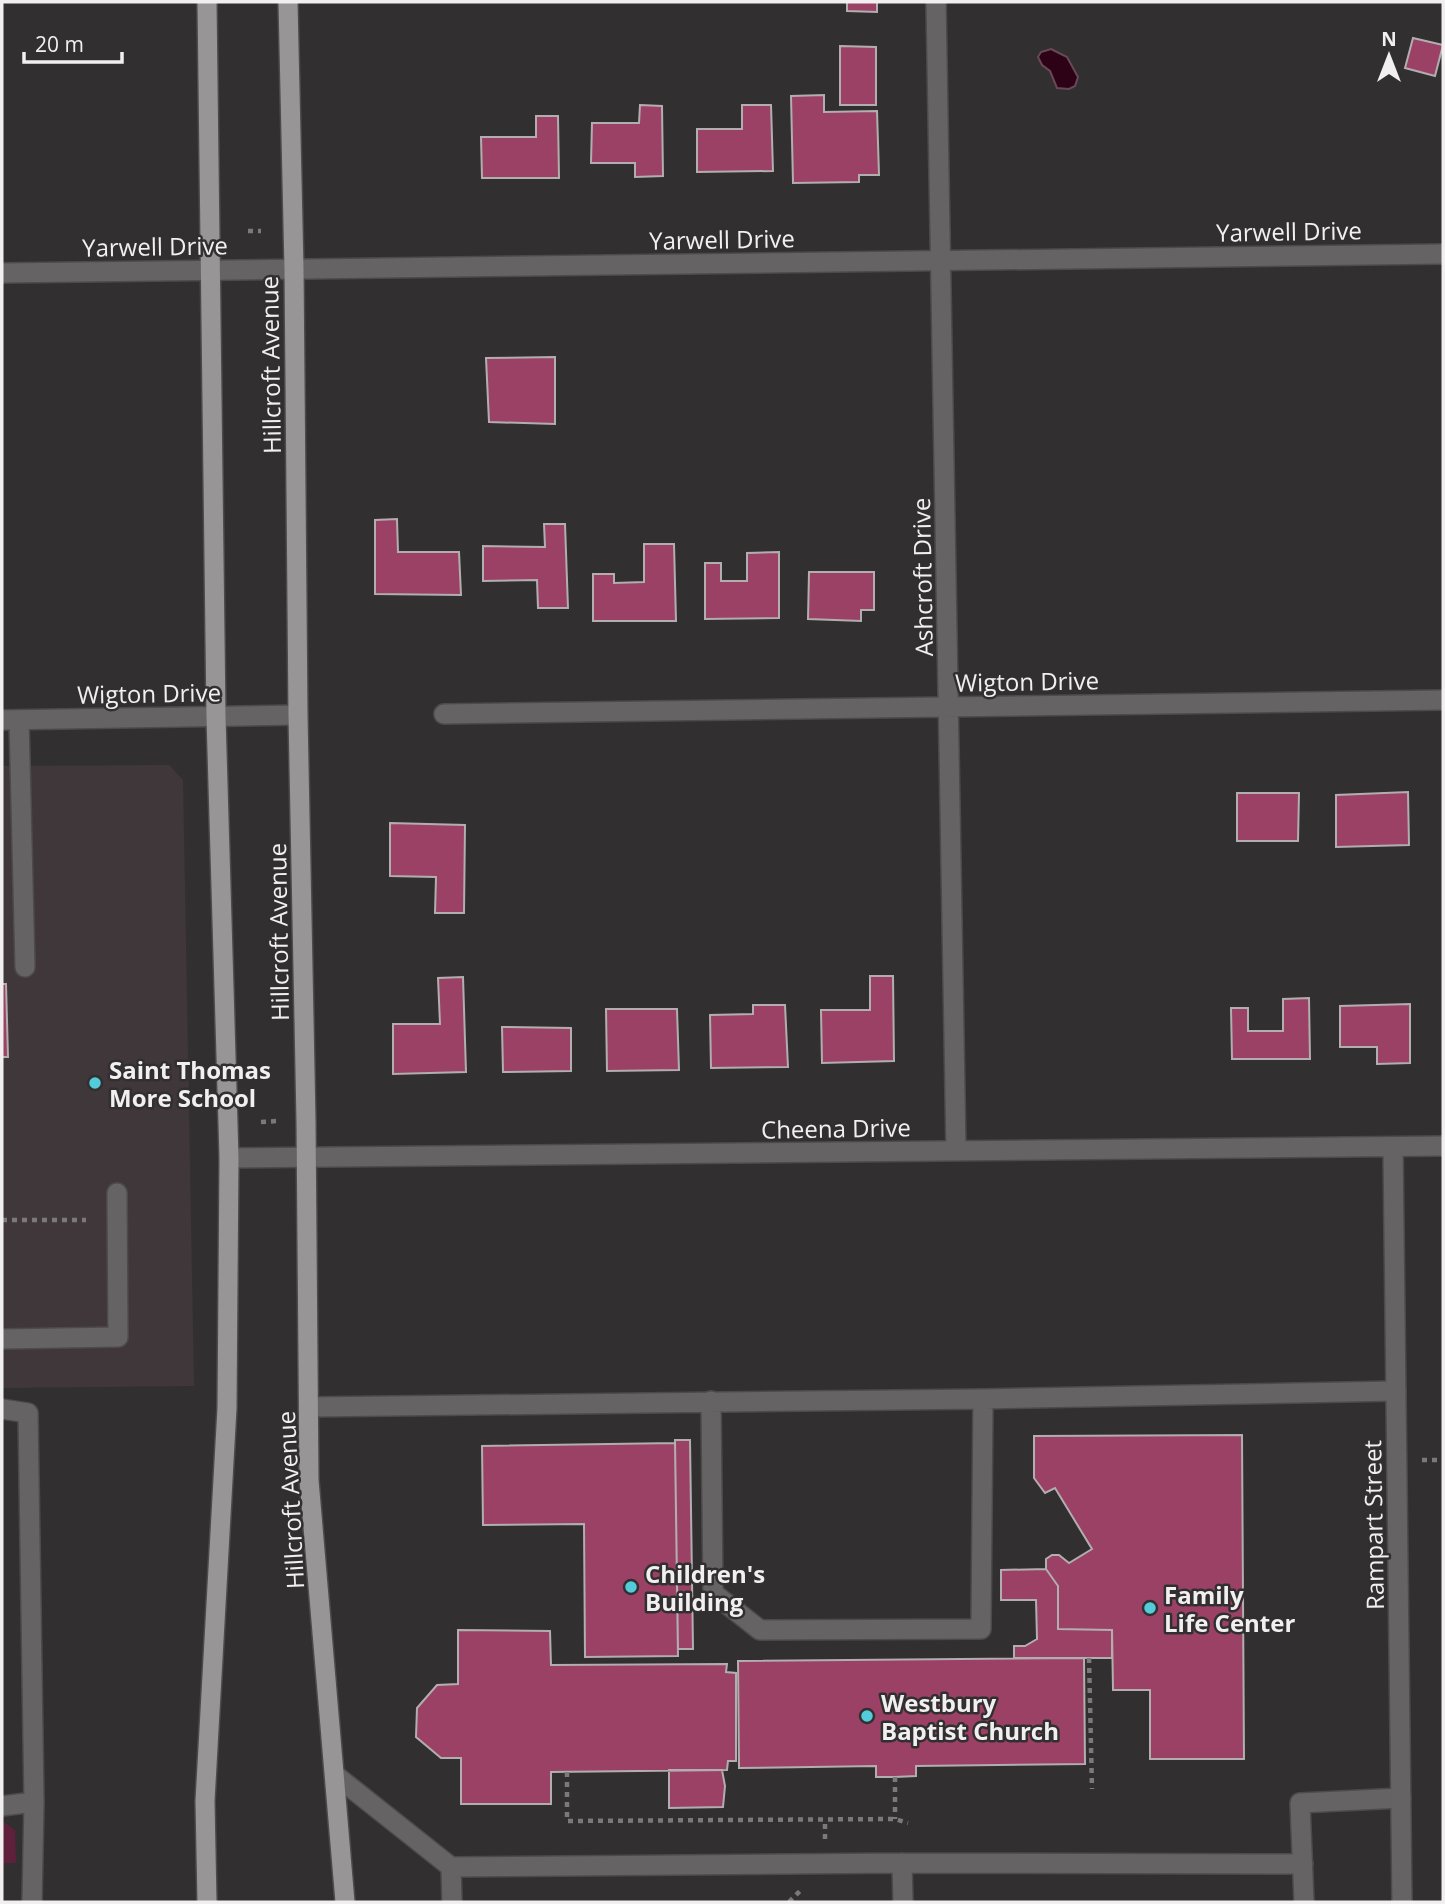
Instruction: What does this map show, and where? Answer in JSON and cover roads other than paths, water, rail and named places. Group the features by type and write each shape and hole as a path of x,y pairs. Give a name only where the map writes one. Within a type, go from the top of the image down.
{"main road":[{"path":"207,2 216,717 229,1158 227,1408 205,1801 207,1902"},
{"name":"Hillcroft Avenue","path":"288,2 307,1157 309,1480 345,1902"}],"street":[{"name":"Ashcroft Drive","path":"936,2 956,1151"},
{"name":"Yarwell Drive","path":"2,273 1443,254"},
{"name":"Wigton Drive","path":"444,714 1443,700"},
{"name":"Wigton Drive","path":"10,720 298,715"},
{"path":"10,720 22,809 25,967"},
{"path":"2,810 22,809"},
{"name":"Cheena Drive","path":"229,1158 1443,1146"},
{"name":"Rampart Street","path":"1393,1147 1402,1902"},
{"path":"2,1339 118,1337 117,1193"},
{"path":"309,1407 1396,1391"},
{"path":"711,1401 713,1594 760,1630 981,1629 983,1399"},
{"path":"2,1409 28,1413 34,1802 32,1902"},
{"path":"335,1775 451,1867 902,1863 1303,1864"},
{"path":"1304,1902 1300,1803 1401,1798"},
{"path":"2,1806 34,1802"},
{"path":"902,1863 903,1902"},
{"path":"451,1867 452,1902"}],"place":[{"name":"Saint Thomas More School","path":"95,1083"},
{"name":"Children's Building","path":"631,1587"},
{"name":"Family Life Center","path":"1150,1608"},
{"name":"Westbury Baptist Church","path":"867,1716"}]}
